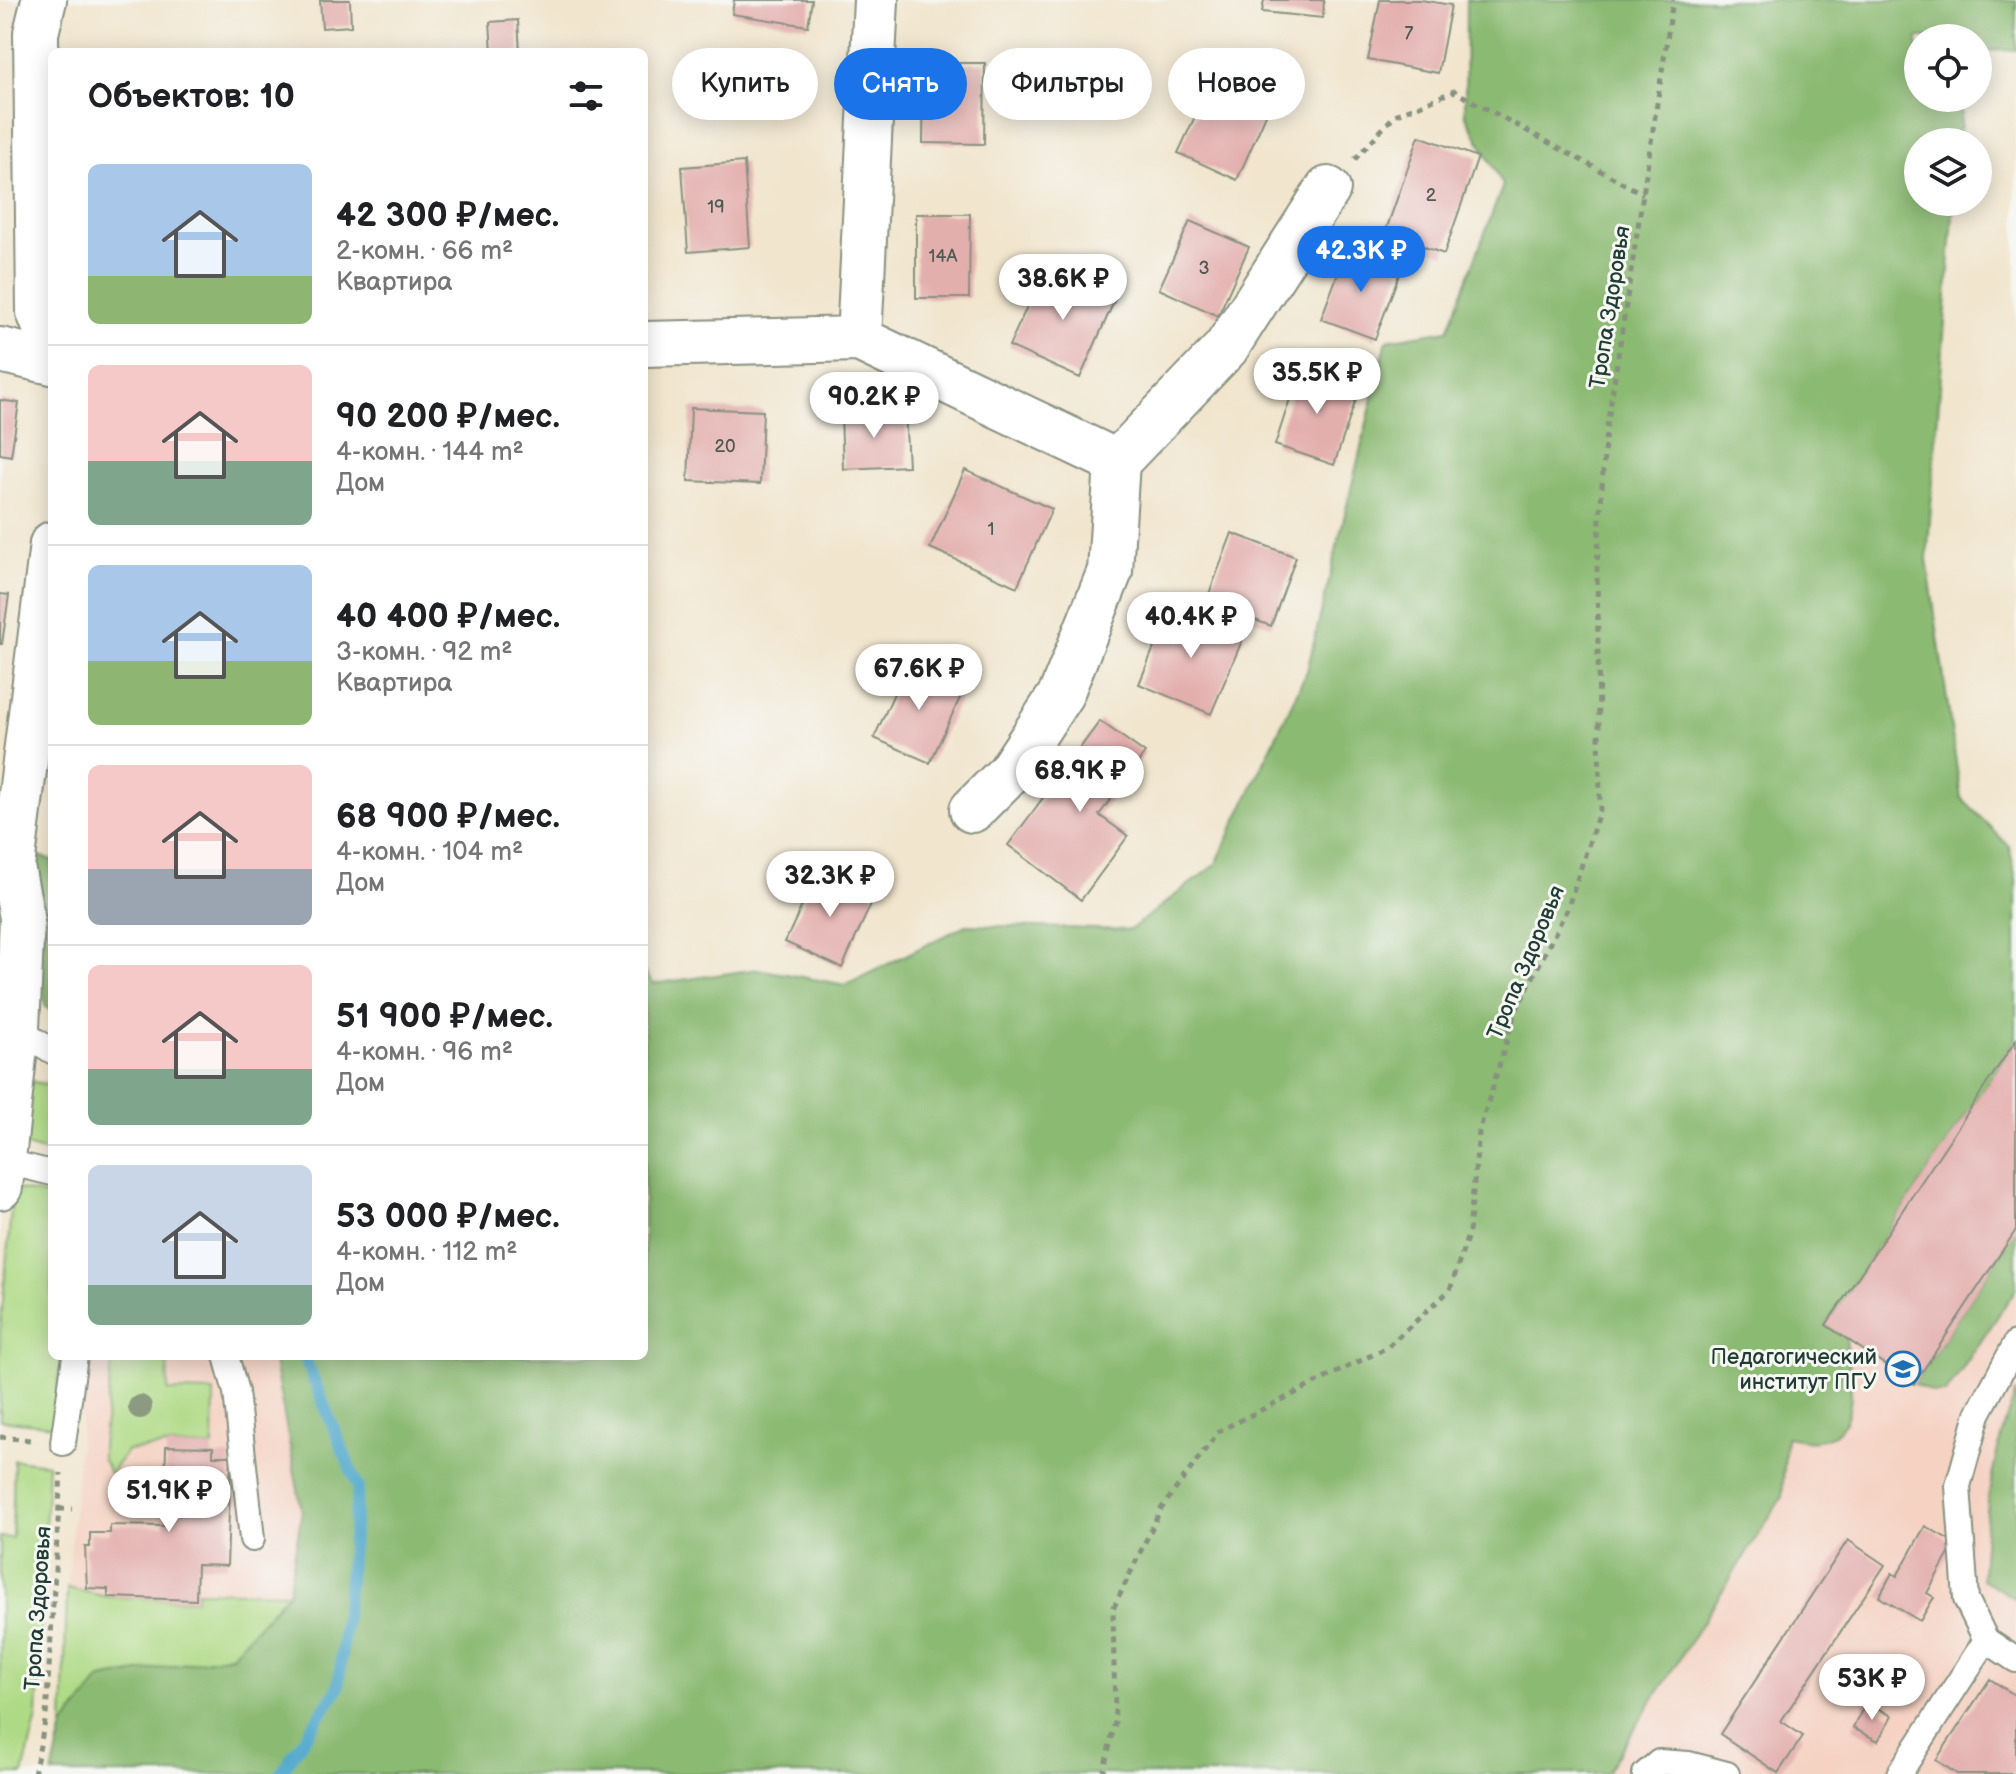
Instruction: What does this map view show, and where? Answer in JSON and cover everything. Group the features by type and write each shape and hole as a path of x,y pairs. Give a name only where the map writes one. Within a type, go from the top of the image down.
{"street":[{"path":"44,0 36,33 39,312 48,335"},
{"path":"859,339 876,0"},
{"path":"972,810 1009,773 1061,694 1110,571 1117,462 1226,348 1328,189"},
{"path":"648,344 859,339 1117,462"},
{"path":"0,350 48,361"},
{"path":"1,1174 34,1040 11,914 12,867 48,576"}],"lane":[{"path":"1,1174 48,1173"},
{"path":"2016,1343 1978,1414 1958,1486 1966,1599 1986,1640 2016,1660"},
{"path":"63,1443 74,1360"},
{"path":"227,1360 236,1392 252,1539"},
{"path":"1899,1774 1986,1640"},
{"path":"1645,1774 1659,1762 1689,1764 1727,1774"}],"path":[{"name":"Тропа Здоровья","path":"1103,1774 1115,1722 1113,1609 1161,1509 1219,1431 1386,1348 1450,1290 1469,1232 1479,1132 1515,1013 1568,907 1600,809 1597,566 1605,440 1673,0"},
{"path":"1328,189 1395,115 1454,91 1643,194"},
{"name":"Тропа Здоровья","path":"34,1774 46,1717 63,1443"},
{"path":"59,1509 72,1509"}],"shaded area":[{"name":"Педагогический институт ПГУ","path":"2016,928 2016,1774 1606,1774 1782,1497 1795,1301"},
{"path":"86,1360 274,1360 302,1511 288,1593 231,1655 101,1679 63,1727 66,1606"}],"green space":[{"path":"1466,0 2016,0 2016,50 1992,51 1992,24 1904,24 1904,112 1962,112 1960,128 1904,128 1904,216 1953,216 1927,559 1961,798 2009,846 2016,879 2016,1040 1826,1325 1846,1338 1851,1399 1842,1426 1832,1435 1817,1440 1786,1437 1782,1497 1606,1774 52,1774 63,1727 101,1679 231,1655 288,1593 302,1511 274,1360 648,1360 648,977 653,984 758,969 846,985 966,925 1130,930 1216,864 1307,671 1387,340 1448,330 1503,185 1465,114"},
{"path":"39,856 48,859 48,1009 45,1006"},
{"path":"21,1080 48,1084 48,1153 17,1143"},
{"path":"13,1188 48,1196 48,1360 61,1360 53,1426 0,1420 0,1333"},
{"path":"2016,1230 2016,1289 1946,1393 1933,1393 1914,1384"},
{"path":"113,1360 167,1360 168,1391 214,1392 213,1447 166,1446 127,1451 110,1474 102,1458"},
{"path":"2016,1392 2016,1599 1982,1579 1991,1484 2007,1415"},
{"path":"14,1460 48,1464 37,1717 23,1774 0,1774 0,1537 12,1538"},
{"path":"67,1588 108,1597 196,1600 197,1591 288,1593 231,1655 101,1679 63,1727"}],"building":[{"path":"320,0 350,0 351,26 322,28"},
{"path":"734,0 812,0 808,26 732,14"},
{"path":"1264,0 1324,0 1323,18 1262,12"},
{"path":"1380,0 1421,0 1451,5 1438,73 1368,60"},
{"path":"518,20 520,48 492,48 490,22"},
{"path":"967,63 983,63 984,144 923,143 923,120 967,120"},
{"path":"1193,120 1264,120 1237,180 1178,153"},
{"path":"1419,136 1478,157 1444,254 1385,233"},
{"path":"744,162 750,247 688,252 682,167"},
{"path":"916,214 970,214 969,298 916,298"},
{"path":"1190,221 1249,247 1218,316 1159,289"},
{"path":"1347,249 1401,269 1375,339 1321,319"},
{"path":"1046,265 1116,297 1080,378 1009,346"},
{"path":"1300,368 1360,387 1334,465 1275,445"},
{"path":"0,400 19,403 11,456 0,454"},
{"path":"691,408 763,411 760,484 688,481"},
{"path":"905,411 908,466 843,469 841,415"},
{"path":"965,470 1052,509 1017,587 930,548"},
{"path":"1232,533 1296,557 1271,626 1206,602"},
{"path":"0,594 9,595 2,644 0,644"},
{"path":"1171,606 1244,636 1211,714 1139,684"},
{"path":"908,662 965,687 930,763 874,738"},
{"path":"1100,721 1145,753 1099,815 1128,836 1081,900 1008,845"},
{"path":"819,869 875,895 842,968 785,942"},
{"path":"2016,1040 2016,1230 1914,1384 1826,1325"},
{"path":"166,1446 213,1447 213,1456 231,1456 227,1566 197,1565 196,1600 108,1597 108,1589 87,1588 85,1547 90,1547 90,1533 110,1533 110,1525 164,1526"},
{"path":"1925,1526 1955,1543 1927,1593 1934,1597 1920,1621 1879,1597 1892,1573 1897,1576"},
{"path":"1848,1540 1885,1565 1781,1721 1803,1736 1778,1773 1720,1734"},
{"path":"1990,1679 2016,1696 2016,1774 1957,1774 1936,1760"},
{"path":"1866,1702 1892,1716 1878,1741 1853,1728"}],"waterway":[{"path":"280,1774 338,1689 358,1487 306,1360"}],"place":[{"name":"Педагогический институт ПГУ","path":"1903,1369"}]}
